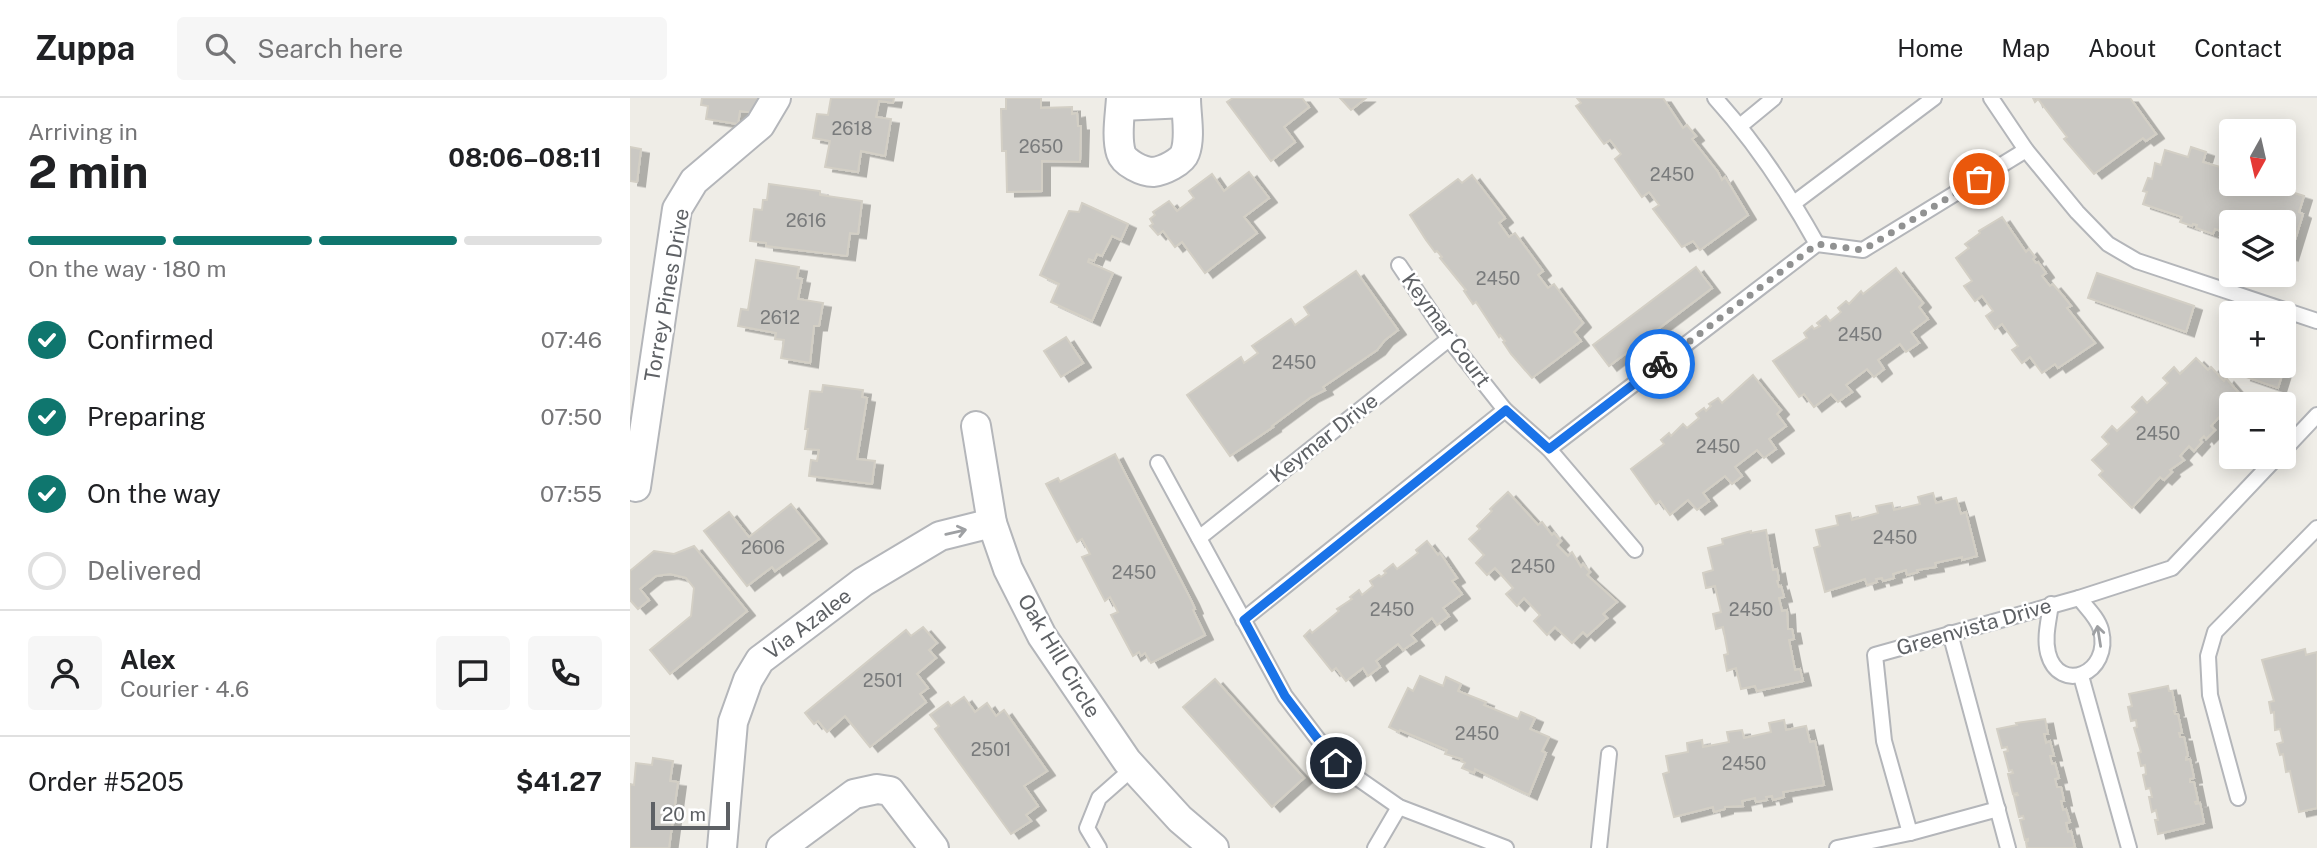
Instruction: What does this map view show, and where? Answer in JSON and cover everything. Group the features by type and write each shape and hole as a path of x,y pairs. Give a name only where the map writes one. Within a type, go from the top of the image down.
{"street":[{"name":"Torrey Pines Drive","path":"636,487 677,209 694,181 760,125 776,98"},
{"path":"1186,101 1188,141 1185,156 1153,172 1126,161 1121,154 1119,138 1121,102 1186,101"},
{"name":"Oak Hill Circle","path":"976,426 992,523 1008,569 1042,636 1115,746 1180,819 1214,848"},
{"name":"Via Azalee","path":"722,848 733,722 748,680 760,660 863,582 940,536 992,523"},
{"path":"781,848 854,793 877,789 890,791 934,848"}],"lane":[{"path":"1715,98 1740,126 1794,203 1817,244"},
{"path":"1740,126 1774,98"},
{"path":"1794,203 1934,98"},
{"path":"1991,98 2026,150 2077,212 2108,244 2137,261 2316,319"},
{"path":"1549,449 1817,244 1863,250 2026,150"},
{"name":"Keymar Court","path":"1399,265 1449,339 1506,410 1549,449 1635,550"},
{"name":"Keymar Drive","path":"1199,538 1449,339"},
{"path":"1244,620 1506,410"},
{"path":"2296,437 2317,415"},
{"path":"1158,463 1285,696 1336,763 1399,807 1506,848"},
{"name":"Greenvista Drive","path":"1910,833 1884,741 1875,655 2079,598 2172,568 2266,469"},
{"path":"2238,798 2210,695 2208,656 2215,632 2317,528"},
{"path":"2051,604 2047,638 2049,655 2056,667 2066,674 2081,676 2091,670 2097,661 2101,629 2079,598"},
{"path":"1950,633 2008,848"},
{"path":"2081,676 2129,848"},
{"path":"1599,848 1609,754"},
{"path":"1099,848 1087,828 1095,808 1100,798 1133,768"},
{"path":"1376,848 1399,807"},
{"path":"1836,848 1910,833 1998,809"}],"building":[{"path":"702,98 758,98 755,113 740,111 738,124 706,119 708,106 701,105"},
{"path":"831,98 894,98 893,103 879,101 876,117 891,119 885,156 861,151 858,172 825,167 830,141 813,138 817,114 828,115"},
{"path":"1006,98 1041,98 1041,108 1072,107 1072,114 1077,113 1078,126 1081,126 1080,162 1042,161 1042,191 1007,192 1001,109 1006,109"},
{"path":"1233,98 1302,98 1309,107 1284,127 1295,142 1271,161 1227,102"},
{"path":"1340,98 1366,98 1351,110"},
{"path":"1577,98 1663,98 1683,128 1687,125 1696,136 1692,139 1722,180 1725,177 1748,215 1700,250 1693,241 1682,247 1653,209 1659,205 1649,192 1642,197 1615,159 1621,154 1610,140 1604,144 1576,106 1581,103"},
{"path":"2033,98 2130,98 2156,134 2146,141 2143,138 2094,174 2064,139 2067,137 2038,99 2035,102"},
{"path":"630,147 641,149 637,182 630,181"},
{"path":"2191,147 2206,152 2203,162 2219,167 2219,196 2296,196 2296,193 2304,196 2299,212 2303,214 2296,237 2296,210 2219,210 2219,230 2215,229 2213,234 2196,228 2197,225 2180,222 2182,217 2143,204 2147,192 2143,191 2148,178 2152,179 2155,163 2161,165 2165,150 2188,157"},
{"path":"1249,172 1269,198 1244,217 1257,233 1205,273 1182,242 1175,247 1163,231 1158,235 1150,226 1153,224 1150,219 1155,215 1153,212 1169,201 1177,211 1194,198 1189,191 1212,174 1224,191"},
{"path":"1472,175 1505,218 1499,223 1509,237 1515,233 1543,271 1538,275 1548,288 1554,284 1583,323 1574,332 1581,341 1532,378 1511,354 1503,342 1505,341 1500,335 1499,337 1476,302 1473,304 1464,291 1466,290 1426,240 1410,215 1458,179 1462,183"},
{"path":"769,184 820,191 820,195 862,201 858,234 850,233 847,256 766,246 766,243 750,241 754,209 762,210 763,200 767,200"},
{"path":"1082,203 1128,224 1121,240 1112,236 1102,256 1097,254 1094,261 1089,259 1088,262 1113,273 1092,321 1051,302 1059,284 1040,275 1069,211 1079,212"},
{"path":"2002,217 2026,252 2029,249 2035,257 2033,259 2046,273 2042,276 2064,297 2071,306 2067,308 2095,343 2058,368 2055,364 2042,373 2030,357 2022,363 2012,350 2018,346 2002,324 1995,329 1986,316 1993,311 1982,296 1975,301 1964,286 1972,281 1956,258 1969,248 1965,244 1980,233 1979,231"},
{"path":"756,260 799,267 797,278 802,279 798,299 823,303 819,326 814,326 810,363 781,358 784,340 775,339 776,333 738,326 741,309 748,310"},
{"path":"1696,267 1712,288 1609,366 1593,345"},
{"path":"1896,268 1923,303 1919,307 1928,319 1911,332 1919,343 1906,352 1900,344 1878,360 1884,369 1874,377 1867,369 1846,385 1852,392 1838,402 1831,394 1814,407 1804,394 1799,397 1773,361 1807,338 1804,333 1812,326 1814,329 1820,326 1817,323 1826,316 1830,321 1841,312 1838,308 1846,301 1849,304 1861,291 1863,294"},
{"path":"1356,271 1398,330 1377,350 1323,387 1325,390 1311,397 1230,456 1187,395 1241,357 1244,363 1258,353 1252,346 1291,319 1295,325 1309,315 1304,307"},
{"path":"2097,273 2194,306 2186,332 2088,298"},
{"path":"1066,337 1083,363 1061,377 1044,351"},
{"path":"2196,358 2208,370 2211,367 2219,378 2224,381 2226,378 2238,392 2219,392 2219,417 2211,426 2215,430 2206,439 2204,436 2200,440 2202,442 2194,451 2189,446 2180,456 2184,460 2170,470 2172,472 2164,480 2160,477 2132,508 2099,475 2103,471 2092,460 2109,444 2102,437 2112,426 2117,431 2137,412 2132,407 2142,397 2147,403 2168,383 2163,378 2174,367 2180,374"},
{"path":"1753,375 1781,410 1777,414 1786,426 1769,439 1776,449 1764,458 1757,450 1735,467 1742,476 1732,484 1725,476 1703,493 1709,501 1697,510 1688,500 1670,515 1660,501 1656,504 1631,469 1664,444 1661,440 1669,433 1671,436 1683,424 1687,428 1699,418 1696,414 1704,408 1706,411 1711,406 1709,404 1718,398 1722,403"},
{"path":"2249,378 2281,378 2278,388"},
{"path":"823,385 863,390 862,397 867,398 857,459 875,461 872,484 809,476 811,460 817,461 819,450 805,449 810,391 822,392"},
{"path":"1115,454 1191,600 1205,635 1151,663 1145,653 1141,656 1139,652 1133,656 1111,615 1118,612 1110,597 1105,601 1082,557 1090,554 1082,539 1077,542 1046,484 1058,478 1060,482"},
{"path":"1508,492 1538,525 1542,522 1552,535 1554,533 1561,541 1557,545 1568,556 1572,552 1581,567 1583,564 1590,572 1587,575 1617,602 1603,614 1607,618 1587,636 1583,632 1572,643 1555,627 1547,635 1534,621 1540,615 1524,598 1517,606 1506,594 1513,588 1495,568 1487,575 1476,563 1484,555 1469,539 1480,529 1477,526 1492,511 1490,509"},
{"path":"1933,493 1936,503 1956,498 1961,514 1966,512 1977,556 1935,563 1936,567 1917,570 1918,572 1907,575 1906,570 1893,574 1894,578 1883,581 1882,578 1876,579 1877,582 1867,585 1865,579 1825,592 1814,548 1820,546 1816,530 1838,525 1836,516 1850,513 1852,520 1878,513 1876,506 1892,503 1894,510 1920,504 1918,497"},
{"path":"791,504 819,539 775,571 772,567 747,586 704,531 729,512 749,537"},
{"path":"1766,530 1773,570 1777,569 1777,581 1784,597 1779,598 1782,611 1787,610 1788,629 1792,629 1794,639 1789,640 1795,670 1800,669 1803,681 1757,691 1755,686 1741,689 1736,668 1727,671 1724,655 1728,654 1723,627 1716,629 1713,614 1721,612 1715,586 1706,588 1703,573 1713,570 1708,548 1723,544 1722,539"},
{"path":"1427,541 1438,555 1440,553 1457,578 1452,581 1462,594 1443,608 1449,616 1437,625 1432,618 1411,635 1416,641 1403,650 1398,644 1376,661 1380,667 1368,676 1363,668 1346,681 1336,668 1332,671 1304,636 1310,630 1312,633 1339,611 1337,609 1352,599 1350,597 1359,590 1362,595 1373,586 1370,581 1379,575 1381,577 1393,564 1397,569 1418,553 1416,550"},
{"path":"694,546 747,611 670,674 650,650 691,616 694,588 686,578 670,574 656,576 640,589 649,600 638,609 630,600 630,571 654,551 674,554"},
{"path":"923,627 937,643 929,650 936,658 917,674 928,688 920,694 926,702 870,747 845,716 827,732 818,721 814,724 805,713 906,630 911,636"},
{"path":"2305,649 2306,655 2317,652 2317,808 2299,812 2290,771 2286,772 2283,754 2280,755 2277,744 2283,742 2280,729 2275,730 2274,712 2271,713 2269,702 2274,701 2262,660"},
{"path":"1420,676 1443,686 1446,677 1461,684 1458,691 1486,702 1484,705 1518,719 1521,712 1535,718 1530,729 1549,737 1542,751 1546,753 1529,795 1475,769 1474,773 1462,768 1465,763 1462,759 1445,754 1447,750 1389,727 1408,688 1413,691"},
{"path":"1215,679 1304,778 1272,807 1183,707"},
{"path":"2168,686 2169,691 2172,691 2175,714 2178,714 2182,733 2179,733 2180,737 2184,737 2188,756 2186,760 2190,759 2194,778 2190,779 2190,782 2194,782 2198,801 2195,802 2200,803 2204,823 2158,834 2156,810 2152,812 2150,788 2146,789 2143,775 2146,774 2145,765 2141,766 2138,753 2141,752 2134,728 2137,727 2136,720 2131,721 2128,707 2132,706 2129,694"},
{"path":"964,697 975,712 987,703 996,716 1004,710 1047,771 1024,786 1038,806 1026,815 1031,821 1011,834 935,729 939,726 930,715 948,702 951,706"},
{"path":"2045,719 2048,734 2044,734 2046,743 2050,741 2054,756 2050,756 2059,778 2055,779 2057,787 2061,787 2063,810 2066,809 2070,822 2066,823 2075,847 2072,848 2027,848 2028,839 2025,840 2020,820 2024,819 2023,816 2019,817 2014,796 2018,795 2013,794 2008,774 2013,773 2012,770 2009,771 2004,752 2008,751 2007,747 2002,748 1997,729"},
{"path":"1784,720 1786,730 1806,726 1810,742 1815,741 1824,785 1783,792 1784,797 1773,800 1772,796 1756,802 1755,798 1742,801 1743,806 1725,807 1714,812 1713,807 1674,817 1663,774 1669,772 1666,756 1688,752 1687,743 1702,740 1703,747 1729,742 1727,732 1742,730 1744,738 1771,732 1769,723"},
{"path":"653,758 673,761 670,781 678,782 669,848 630,848 630,784 634,785 636,763 652,765"}],"way so far":[{"path":"1660,364 1817,244 1863,250 1979,179"}],"route":[{"path":"1336,763 1285,696 1244,620 1506,410 1549,449 1660,364"}]}
